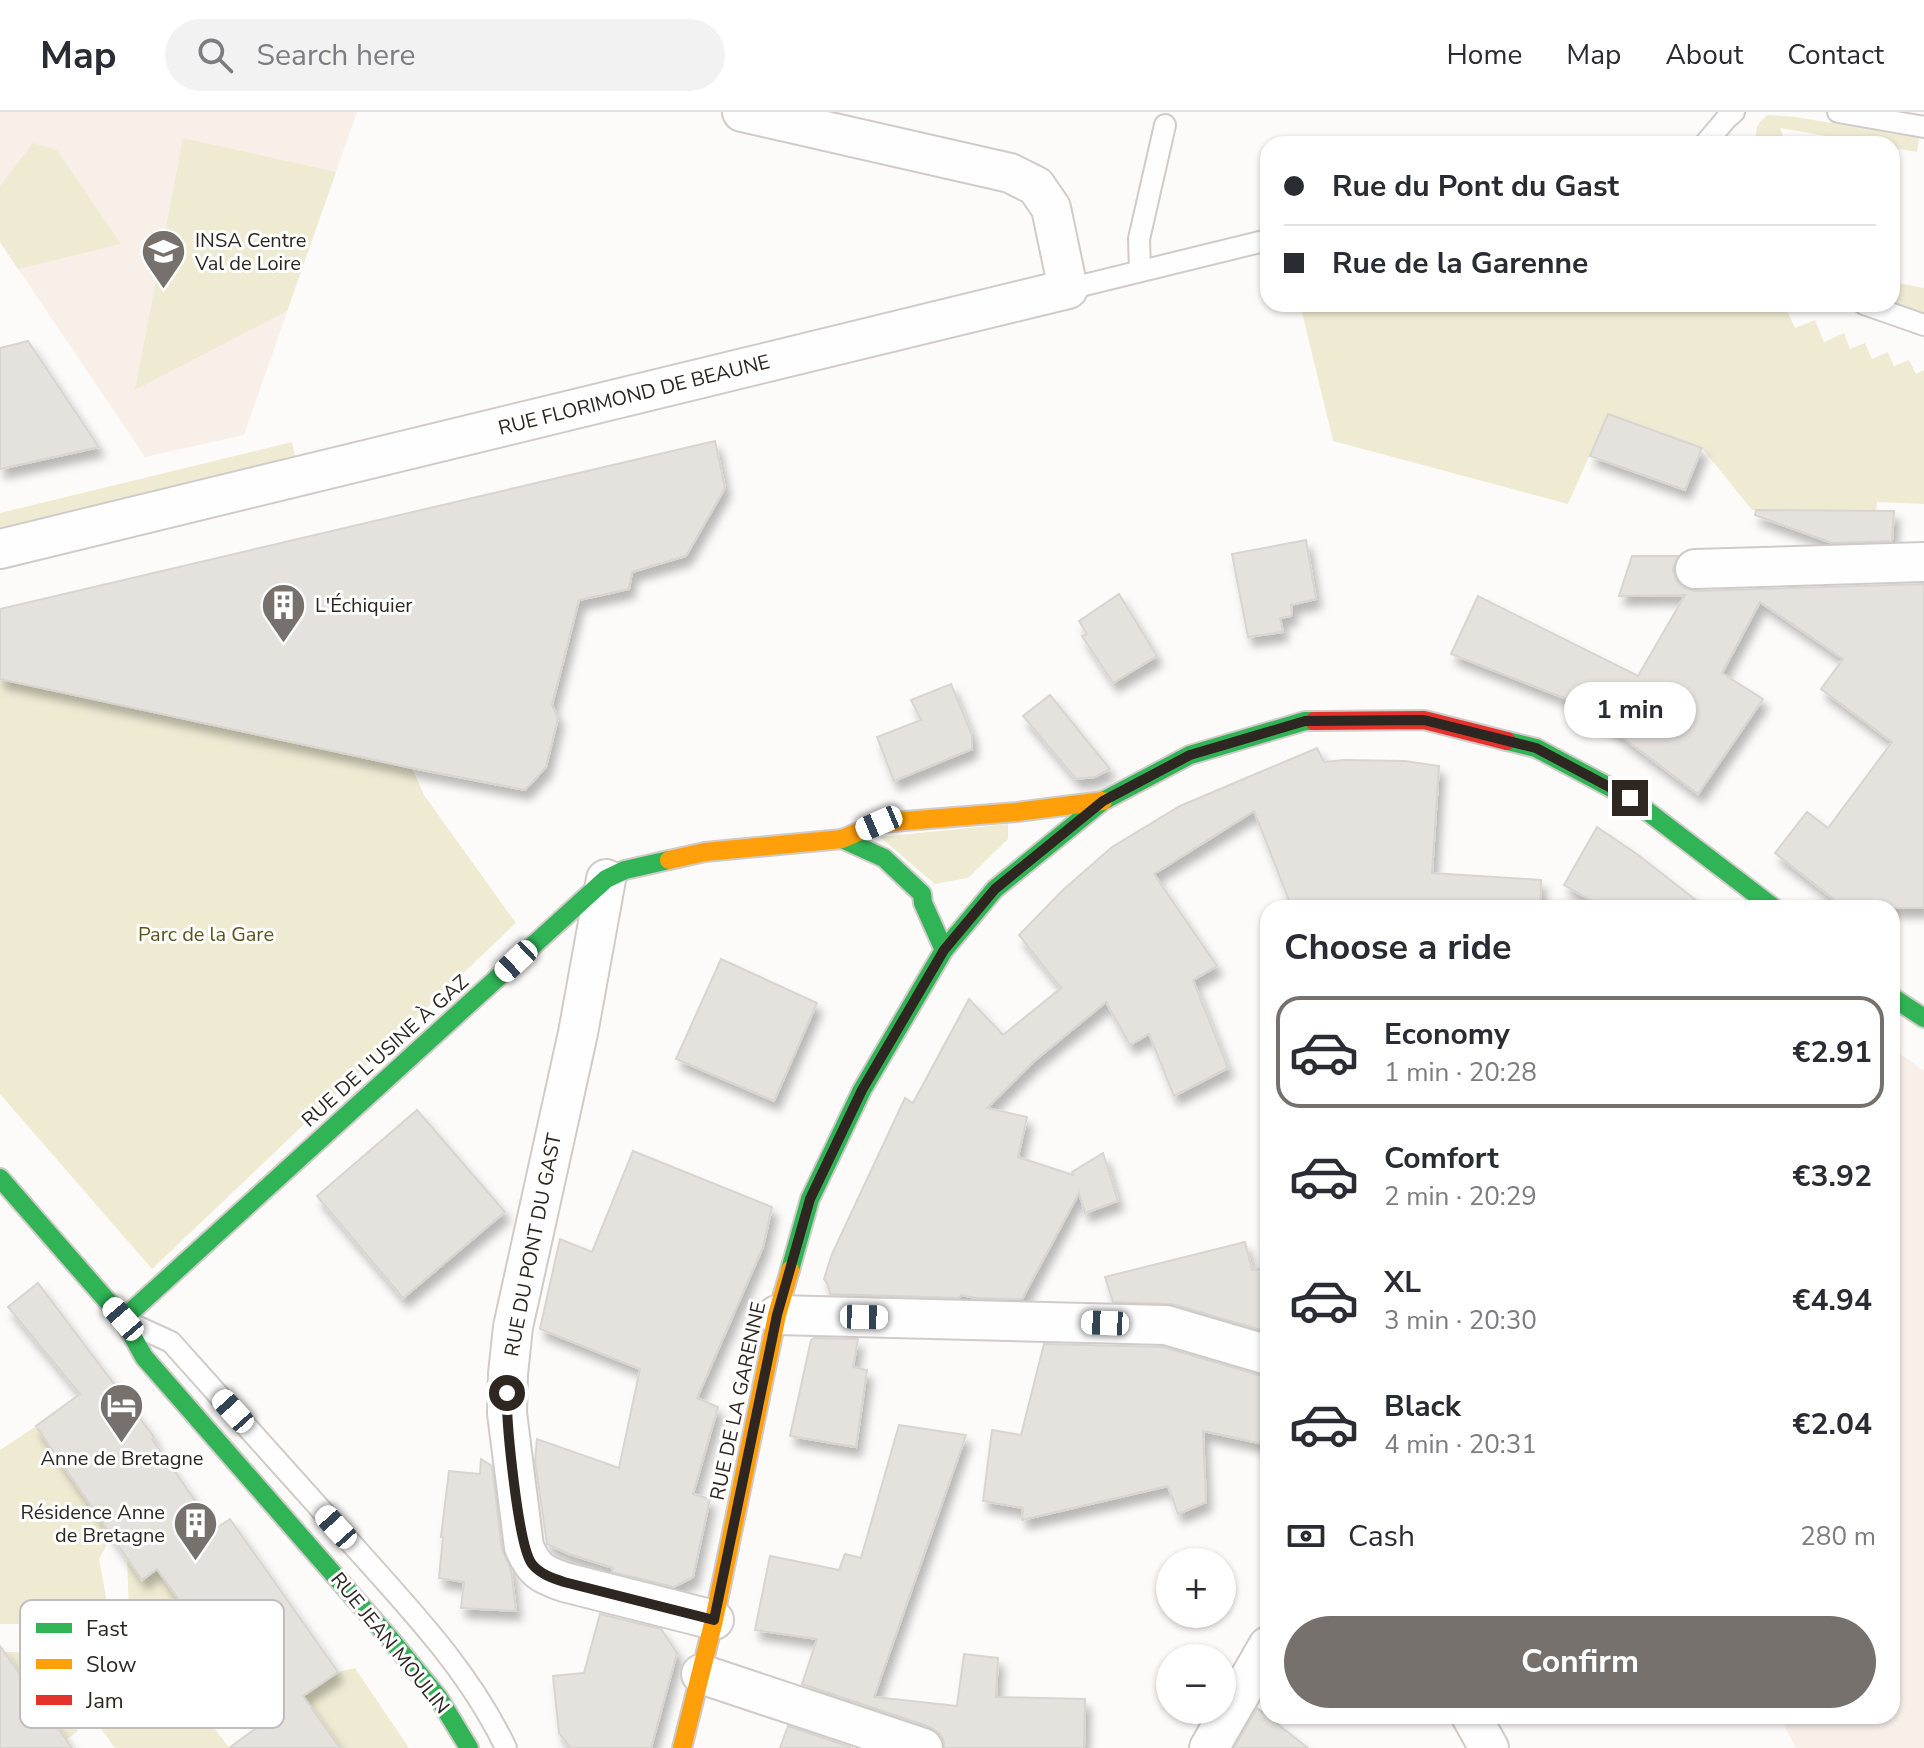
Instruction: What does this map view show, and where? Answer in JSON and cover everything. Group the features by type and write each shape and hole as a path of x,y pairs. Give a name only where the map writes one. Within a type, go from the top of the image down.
{"street":[{"path":"742,112 1010,173 1036,186 1051,208 1068,289"},
{"name":"RUE FLORIMOND DE BEAUNE","path":"0,549 1068,289"},
{"path":"1695,569 1924,562"},
{"name":"RUE DE LA GARENNE","path":"682,1748 714,1620 777,1315 810,1199 862,1090 944,950 995,889 1103,801 1190,755 1305,721 1424,720 1536,748 1630,798 1764,900"},
{"name":"RUE DE L'USINE À GAZ","path":"123,1319 606,879 625,870 705,852 842,839 879,823 1017,812 1103,801"},
{"name":"RUE DE L'USINE À GAZ","path":"842,839 884,858 922,894 944,950"},
{"name":"RUE DU PONT DU GAST","path":"606,879 578,1033 513,1327 507,1413 517,1500 524,1547 531,1563 543,1574 714,1620"},
{"path":"1900,1002 1924,1018"},
{"name":"RUE JEAN MOULIN","path":"0,1178 123,1319 144,1357 438,1697 469,1748"},
{"path":"777,1315 1166,1325 1260,1353"},
{"path":"1209,1748 1260,1660"},
{"path":"701,1674 923,1748"},
{"path":"1476,1724 1489,1748"}],"lane":[{"path":"1712,136 1734,112"},
{"path":"1838,112 1924,127"},
{"path":"1140,271 1139,239 1165,125"},
{"name":"RUE FLORIMOND DE BEAUNE","path":"1068,289 1260,242"},
{"path":"1887,312 1924,325"},
{"name":"RUE JEAN MOULIN","path":"123,1319 171,1342 419,1619 491,1716 506,1748"}],"shaded area":[{"name":"INSA Centre Val de Loire","path":"0,112 357,112 244,435 145,457 0,242"},
{"path":"1900,1054 1924,1071 1924,1748 1796,1748 1783,1724 1900,1724"}],"green space":[{"path":"1768,115 1796,117 1919,138 1917,152 1900,149 1900,136 1826,136 1780,128 1783,136 1756,136 1761,121"},
{"path":"183,138 336,172 287,311 135,390"},
{"path":"33,143 57,150 121,244 18,269 0,242 0,186"},
{"path":"1900,284 1924,288 1924,312 1900,304"},
{"path":"1302,312 1788,312 1795,328 1815,320 1824,342 1844,333 1850,349 1865,343 1872,359 1888,352 1894,366 1909,360 1916,374 1924,370 1924,504 1877,502 1874,525 1835,510 1752,510 1702,448 1608,414 1568,504 1333,441"},
{"path":"292,442 295,456 0,528 0,513"},
{"name":"Parc de la Gare","path":"0,679 412,768 424,795 516,923 152,1269 0,1094"},
{"path":"1008,824 1008,839 968,878 935,884 880,837"},
{"path":"36,1426 112,1535 99,1559 107,1600 20,1600 20,1625 0,1624 0,1450"},
{"path":"127,1557 157,1569 179,1600 129,1600"},
{"path":"0,1652 20,1653 20,1673 10,1659 0,1659"},
{"path":"355,1668 409,1748 340,1748 303,1696 338,1672"},
{"path":"58,1728 76,1728 78,1731 66,1740"},
{"path":"100,1728 214,1728 229,1748 115,1748"}],"building":[{"path":"28,341 99,447 0,469 0,348"},
{"path":"1608,414 1702,448 1685,490 1590,456"},
{"name":"L'Échiquier","path":"715,441 725,488 686,556 632,572 629,589 579,600 552,705 558,718 546,767 525,790 0,679 0,609"},
{"path":"1756,510 1894,511 1892,541 1832,543 1755,515"},
{"path":"1306,540 1316,599 1291,605 1292,616 1280,618 1283,632 1248,637 1232,554"},
{"path":"1632,556 1678,556 1673,569 1676,580 1684,588 1695,591 1924,584 1924,908 1900,908 1900,900 1835,900 1775,853 1807,812 1828,828 1892,742 1821,689 1843,659 1760,602 1722,673 1763,699 1698,794 1577,703 1451,654 1478,596 1638,676 1685,595 1619,596"},
{"path":"1119,594 1157,656 1113,683 1082,636 1087,634 1079,621"},
{"path":"951,684 972,735 972,749 894,781 877,737 921,720 911,700"},
{"path":"1050,695 1110,769 1095,777 1076,779 1023,716"},
{"path":"1317,748 1324,762 1405,761 1439,766 1432,873 1541,880 1540,900 1289,900 1254,811 1154,874 1217,966 1193,980 1228,1068 1174,1096 1149,1034 1130,1045 1106,1002 1033,1062 987,1108 1027,1117 1018,1157 1073,1175 1072,1172 1103,1153 1118,1201 1085,1213 1079,1193 1022,1299 961,1295 959,1298 830,1294 824,1279 832,1254 905,1098 913,1103 969,999 1003,1035 1061,988 1019,935 1063,890 1112,847 1180,806"},
{"path":"1597,827 1696,900 1591,900 1564,885"},
{"path":"721,959 817,1003 774,1101 676,1059"},
{"path":"417,1110 505,1212 403,1298 317,1196"},
{"path":"633,1151 772,1207 763,1247 697,1398 718,1407 693,1494 710,1499 693,1577 674,1587 612,1572 613,1568 547,1544 535,1461 537,1439 619,1468 640,1369 540,1329 560,1239 592,1252"},
{"path":"1245,1242 1252,1270 1260,1269 1260,1330 1172,1304 1113,1302 1105,1277"},
{"name":"Résidence Anne de Bretagne","path":"38,1283 154,1437 152,1439 215,1529 230,1519 338,1672 303,1696 340,1748 229,1748 256,1728 284,1728 284,1600 179,1600 157,1569 142,1580 36,1426 80,1394 8,1307"},
{"path":"858,1339 853,1367 867,1370 856,1447 790,1436 811,1340"},
{"path":"1044,1344 1163,1347 1260,1375 1260,1443 1203,1431 1206,1502 1178,1514 1168,1486 1022,1520 1023,1508 983,1501 992,1430 1021,1435"},
{"path":"899,1425 966,1435 874,1697 957,1706 964,1654 998,1658 996,1697 1085,1699 1084,1748 944,1748 940,1734 930,1727 802,1684 817,1639 755,1630 770,1556 839,1570 845,1554 861,1558"},
{"path":"481,1459 492,1466 502,1550 511,1570 516,1611 461,1608 464,1582 439,1578 449,1471 480,1474"},
{"path":"600,1614 661,1629 677,1653 651,1748 571,1748 559,1733 553,1676 584,1673"},
{"path":"0,1646 20,1674 20,1728 58,1728 72,1748 0,1748"},
{"path":"1257,1708 1260,1710 1260,1724 1277,1724 1308,1748 1234,1748"},
{"path":"788,1726 853,1748 780,1748"}],"traffic: fast":[{"path":"790,1270 810,1199 862,1090 944,950 995,889 1103,801 1190,755 1314,721"},
{"path":"1507,741 1536,748 1630,798 1764,900"},
{"path":"842,839 884,858 922,894 944,950"},
{"path":"123,1319 606,879 625,870 669,860"},
{"path":"1900,1002 1924,1018"},
{"path":"0,1178 123,1319 144,1357 438,1697 469,1748"}],"traffic: slow":[{"path":"669,860 705,852 842,839 879,823 1017,812 1103,801"},
{"path":"682,1748 714,1620 777,1315 790,1270"}],"traffic: jam":[{"path":"1314,721 1424,720 1507,741"}],"place":[{"name":"INSA Centre Val de Loire","path":"164,290"},
{"name":"L'Échiquier","path":"284,644"},
{"name":"Anne de Bretagne","path":"122,1445"},
{"name":"Résidence Anne de Bretagne","path":"196,1563"}],"route":[{"path":"507,1393 524,1547 531,1563 543,1574 564,1582 714,1620 777,1315 810,1199 862,1090 944,950 995,889 1103,801 1190,755 1305,721 1424,720 1536,748 1630,798"}]}
